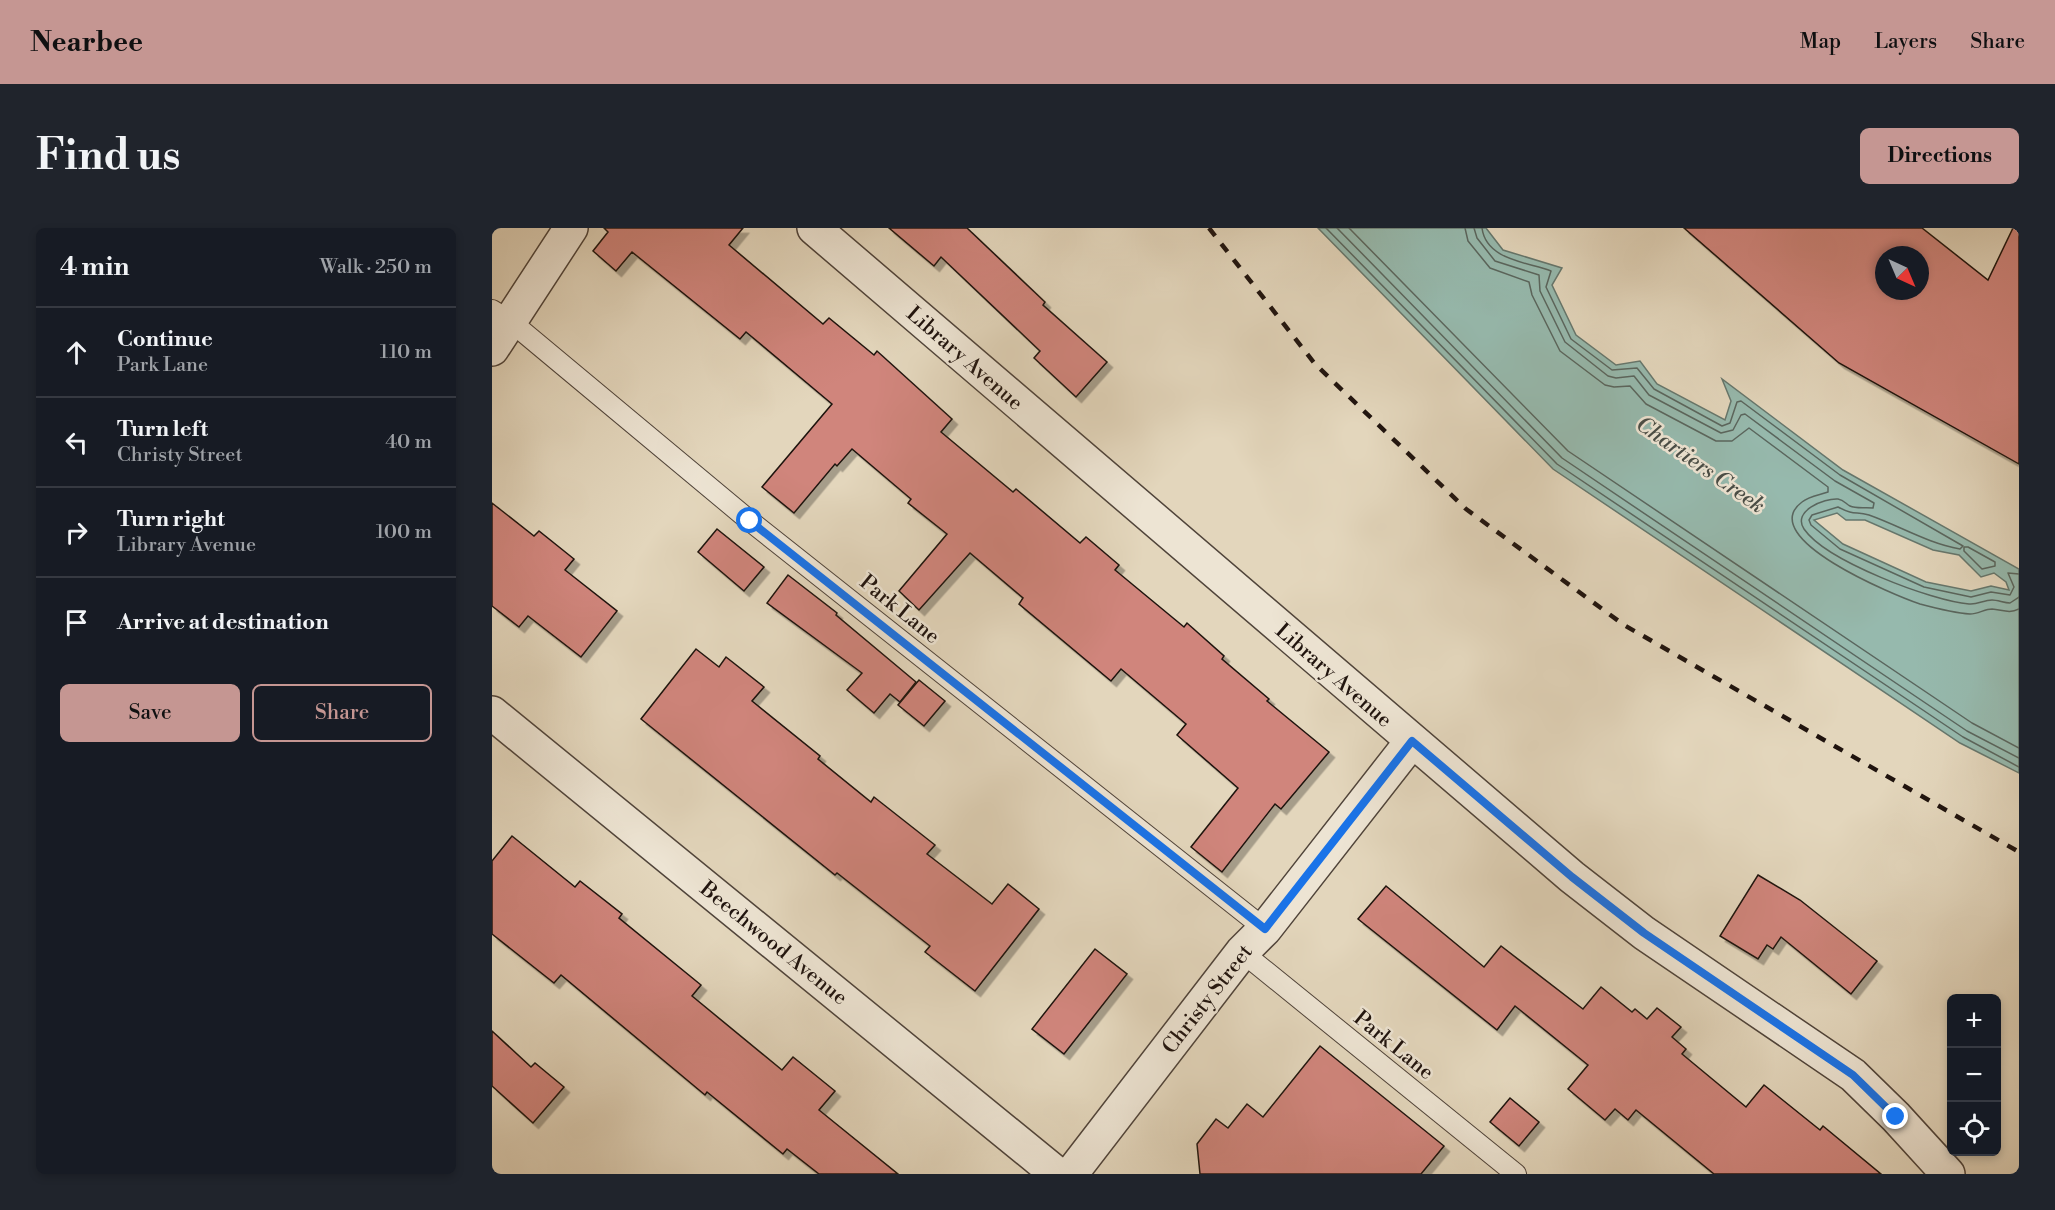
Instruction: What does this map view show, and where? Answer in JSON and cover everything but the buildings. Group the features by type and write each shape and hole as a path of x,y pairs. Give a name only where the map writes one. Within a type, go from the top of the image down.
{"street":[{"path":"492,349 501,315 571,228"},
{"name":"Library Avenue","path":"814,228 1572,877 1644,933 1853,1075 1896,1117 1948,1174"},
{"name":"Beechwood Avenue","path":"492,713 1057,1174"},
{"name":"Christy Street","path":"1071,1174 1242,952 1265,929 1412,741"}],"lane":[{"name":"Park Lane","path":"501,315 750,521 1265,929"},
{"name":"Park Lane","path":"1242,952 1516,1174"}],"water":[{"name":"Chartiers Creek","path":"1318,228 1486,228 1503,250 1562,268 1552,285 1576,335 1616,365 1640,361 1657,384 1725,420 1731,401 1722,379 1843,470 2019,569 2019,773 1960,743 1553,469","holes":["1837,513 1846,520 1865,520 1933,550 1959,555 1981,577 1994,573 2006,582 2009,590 1991,586 1971,591 1926,582 1843,544 1814,520"]}],"railway":[{"path":"1209,228 1315,364 1466,509 1624,625 2019,852"}],"route":[{"path":"750,521 1265,929 1412,741 1572,877 1644,933 1853,1075 1896,1117"}]}
